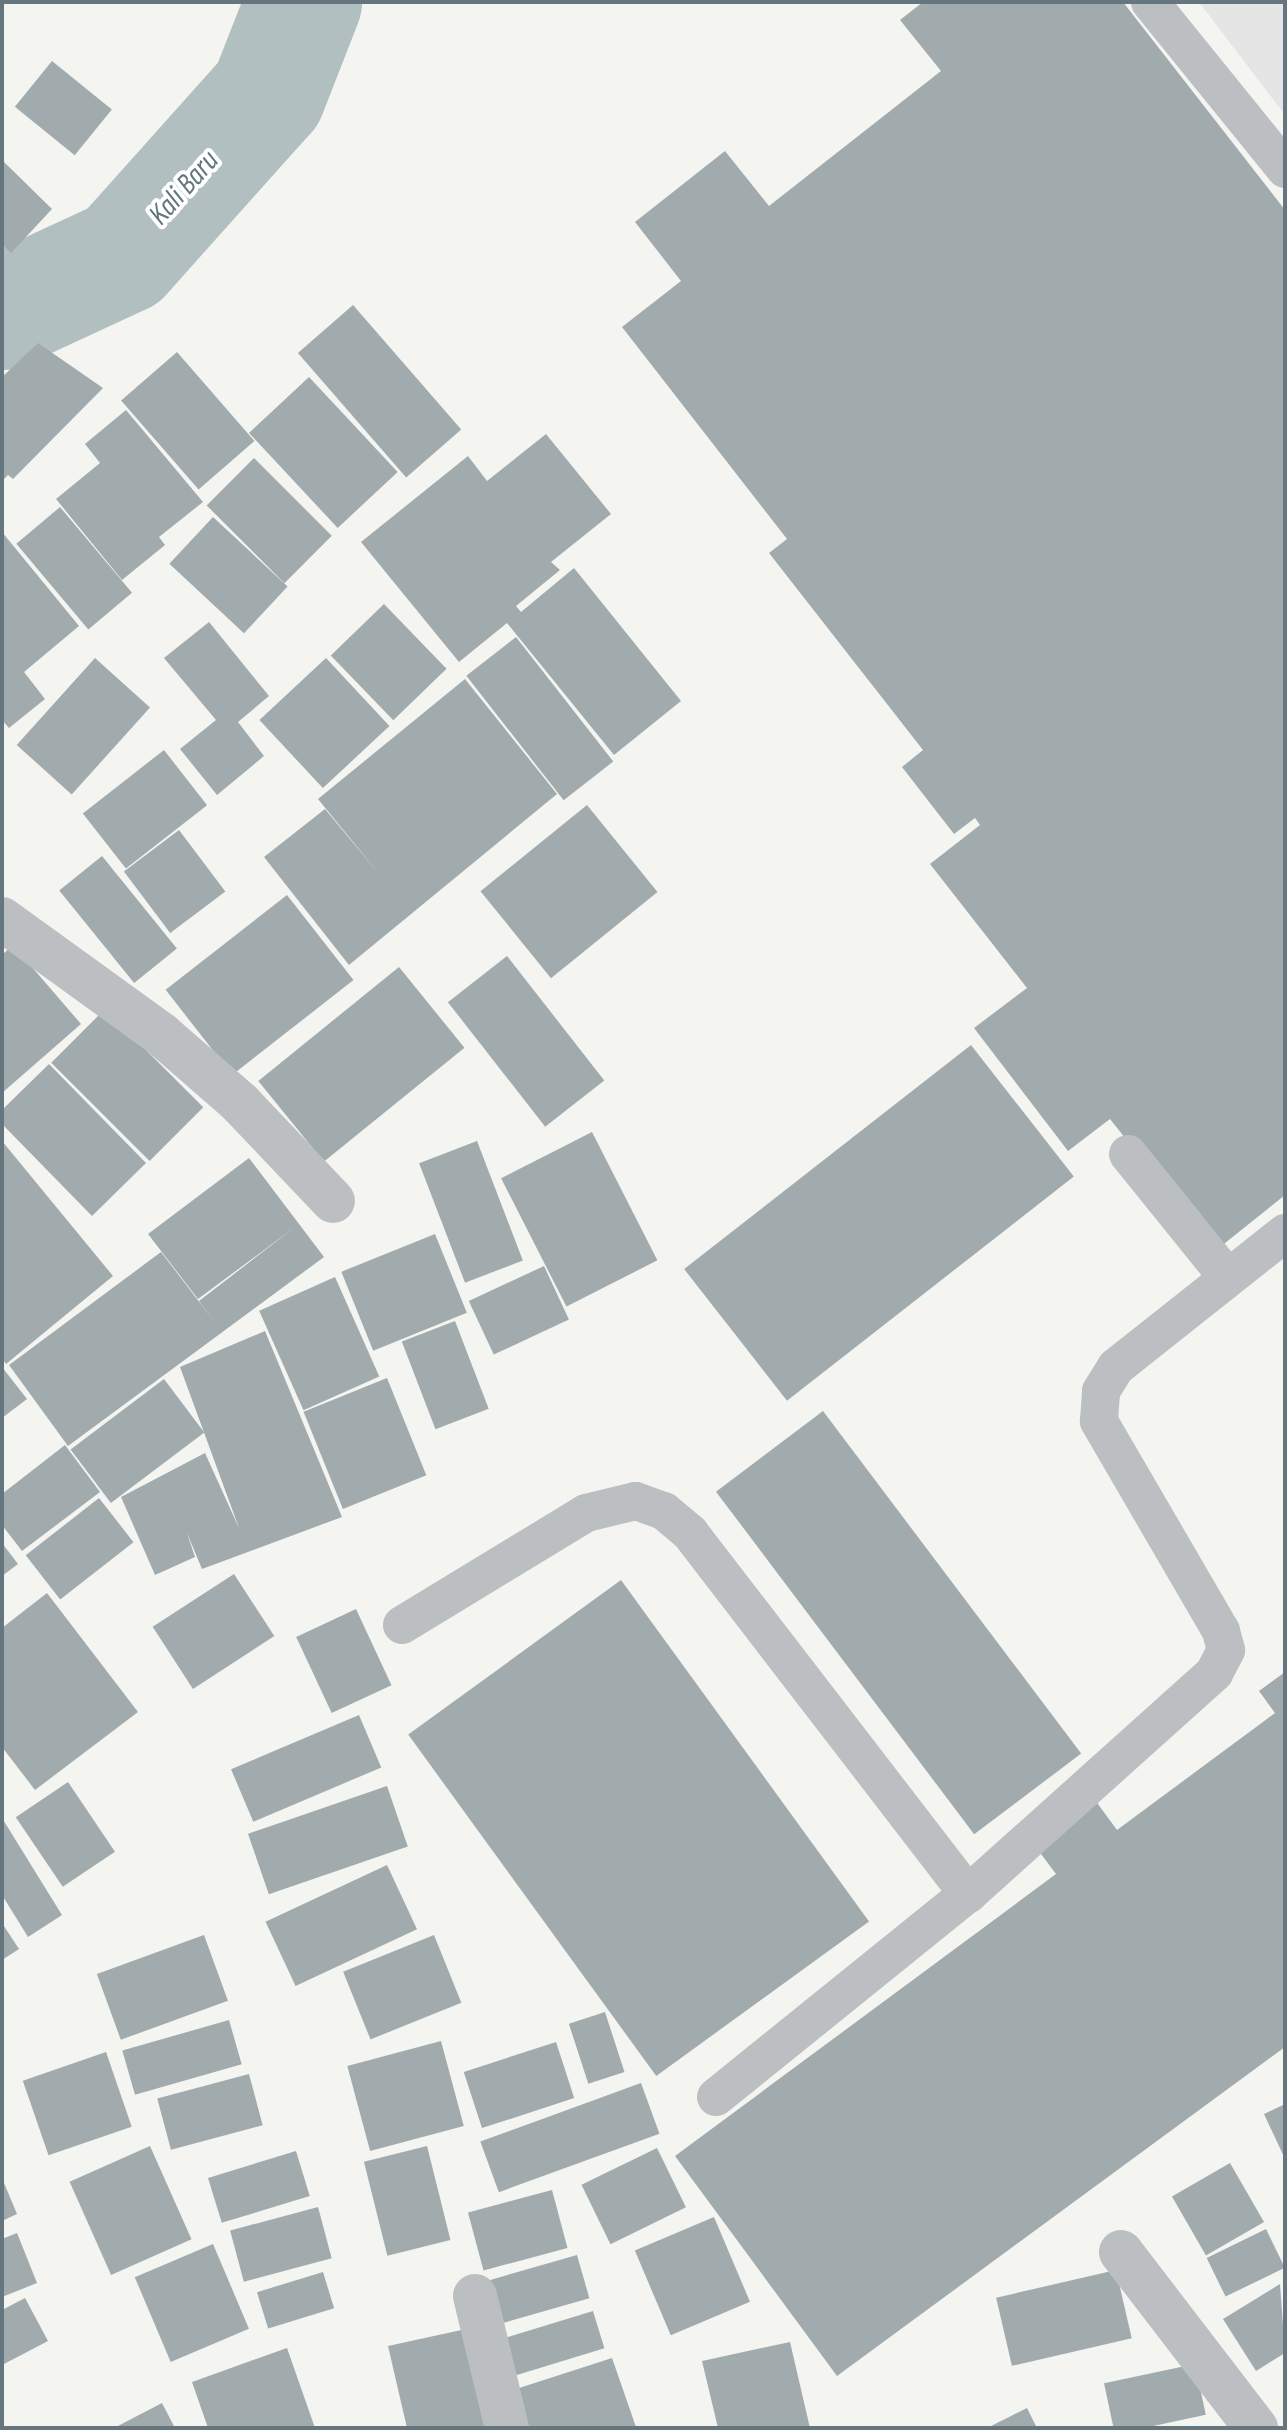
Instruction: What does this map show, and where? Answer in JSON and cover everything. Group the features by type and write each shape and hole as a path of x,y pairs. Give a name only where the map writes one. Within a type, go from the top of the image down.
{"street":[{"path":"2,919 161,1034 240,1103 333,1201"},
{"path":"1121,2252 1256,2428"},
{"path":"475,2296 507,2428"}],"lane":[{"path":"1150,2 1285,169"},
{"path":"1128,1154 1228,1278"},
{"path":"716,2097 968,1894 1214,1673 1226,1650 1221,1631 1099,1421 1101,1391 1116,1367 1285,1233"},
{"path":"402,1625 586,1513 636,1501 664,1511 690,1533 968,1894"}],"shaded area":[{"path":"1199,2 1285,2 1285,115"}],"building":[{"path":"923,2 1123,2 1285,210 1285,1195 1215,1251 1110,1119 1068,1151 974,1028 1027,988 930,864 980,825 975,818 954,834 902,767 923,750 769,553 787,539 622,327 681,281 635,222 725,151 769,206 941,71 900,20"},
{"path":"52,61 112,109 75,155 15,107"},
{"path":"2,160 52,209 11,253 2,244"},
{"path":"353,305 461,430 406,477 298,353"},
{"path":"38,343 103,388 13,479 8,475 2,481 2,377"},
{"path":"177,352 254,441 199,490 121,401"},
{"path":"309,377 398,472 338,528 249,433"},
{"path":"126,410 203,502 159,537 165,545 122,580 56,499 100,463 85,444"},
{"path":"546,434 611,514 551,562 560,570 516,606 521,612 574,568 681,701 614,755 507,623 459,662 361,542 468,456 487,481"},
{"path":"254,458 332,536 284,583 207,505"},
{"path":"60,507 132,593 88,629 16,544"},
{"path":"213,517 288,587 244,633 169,564"},
{"path":"2,532 79,626 24,672 45,699 9,728 2,720"},
{"path":"384,604 447,669 393,720 331,655"},
{"path":"209,622 269,696 238,722 264,756 217,795 180,749 216,720 164,658"},
{"path":"516,637 613,762 564,800 466,676"},
{"path":"95,658 150,708 72,794 17,745"},
{"path":"326,658 389,726 323,788 259,720"},
{"path":"465,679 557,794 349,965 264,857 325,809 380,875 318,799"},
{"path":"164,750 207,805 126,869 83,813"},
{"path":"587,805 657,892 551,978 481,891"},
{"path":"179,830 225,891 170,933 124,872"},
{"path":"102,856 177,948 134,983 59,891"},
{"path":"287,895 353,980 232,1075 166,990"},
{"path":"13,945 81,1024 2,1093 2,955"},
{"path":"507,956 604,1081 545,1127 448,1002"},
{"path":"399,967 464,1048 324,1162 258,1081"},
{"path":"105,1009 203,1107 150,1161 51,1063"},
{"path":"971,1045 1074,1177 787,1401 684,1269"},
{"path":"49,1064 146,1163 92,1216 2,1124 2,1110"},
{"path":"592,1132 657,1260 566,1307 501,1178"},
{"path":"2,1141 113,1276 6,1364 2,1358"},
{"path":"477,1141 523,1260 465,1283 419,1163"},
{"path":"249,1158 324,1257 68,1446 9,1365 161,1252 217,1325 199,1301 295,1227 198,1299 148,1234"},
{"path":"435,1234 467,1313 373,1351 341,1272"},
{"path":"544,1266 569,1319 494,1355 469,1301"},
{"path":"335,1277 379,1377 304,1410 259,1311"},
{"path":"455,1321 489,1409 435,1429 402,1341"},
{"path":"265,1331 342,1517 202,1569 187,1533 195,1557 155,1575 121,1497 205,1453 239,1528 180,1367"},
{"path":"2,1367 27,1399 2,1418"},
{"path":"387,1378 426,1475 343,1509 304,1412"},
{"path":"164,1379 204,1433 111,1503 71,1449"},
{"path":"823,1411 1081,1754 974,1834 716,1492"},
{"path":"65,1445 100,1492 22,1551 2,1525 2,1494"},
{"path":"99,1498 133,1542 60,1599 26,1555"},
{"path":"2,1543 18,1564 2,1576"},
{"path":"234,1574 274,1636 193,1689 153,1627"},
{"path":"621,1580 869,1921 656,2076 408,1735"},
{"path":"47,1593 138,1712 35,1790 2,1747 2,1628"},
{"path":"356,1609 391,1685 332,1713 296,1637"},
{"path":"1285,1672 1285,2047 837,2376 675,2156 1056,1874 1035,1846 1095,1800 1117,1830 1275,1713 1259,1691"},
{"path":"359,1715 381,1767 253,1822 231,1769"},
{"path":"68,1782 115,1852 63,1887 16,1817"},
{"path":"387,1786 408,1847 269,1894 248,1834"},
{"path":"2,1818 62,1915 28,1937 2,1895"},
{"path":"387,1865 417,1929 296,1986 266,1922"},
{"path":"2,1923 19,1949 2,1960"},
{"path":"204,1935 228,2001 121,2040 97,1974"},
{"path":"434,1935 461,2003 370,2039 343,1972"},
{"path":"605,2012 624,2072 588,2084 569,2024"},
{"path":"229,2020 242,2064 135,2095 122,2051"},
{"path":"441,2041 464,2126 370,2151 347,2066"},
{"path":"556,2042 574,2098 482,2128 464,2072"},
{"path":"106,2052 132,2127 49,2155 23,2081"},
{"path":"249,2074 263,2125 171,2150 157,2099"},
{"path":"641,2083 659,2134 499,2192 480,2141"},
{"path":"1285,2104 1285,2159 1264,2114"},
{"path":"150,2146 191,2239 111,2275 70,2182"},
{"path":"427,2146 450,2240 387,2256 364,2162"},
{"path":"657,2148 686,2207 610,2244 582,2185"},
{"path":"296,2151 310,2196 222,2223 208,2178"},
{"path":"1230,2163 1264,2222 1206,2255 1172,2196"},
{"path":"2,2178 17,2214 2,2221"},
{"path":"552,2190 568,2248 483,2270 468,2213"},
{"path":"318,2207 332,2258 244,2282 230,2231"},
{"path":"714,2217 750,2302 671,2335 635,2251"},
{"path":"1266,2229 1285,2268 1226,2297 1207,2258"},
{"path":"17,2233 37,2283 2,2297 2,2239"},
{"path":"213,2244 249,2329 171,2362 135,2277"},
{"path":"577,2255 589,2298 500,2324 488,2281"},
{"path":"1116,2270 1132,2338 1012,2366 996,2298"},
{"path":"323,2272 334,2308 268,2329 257,2292"},
{"path":"1280,2284 1285,2353 1256,2371 1223,2319"},
{"path":"25,2298 48,2341 2,2365 2,2310"},
{"path":"593,2311 604,2348 509,2378 497,2340"},
{"path":"466,2329 490,2427 407,2428 388,2346"},
{"path":"790,2342 810,2428 718,2428 702,2361"},
{"path":"287,2348 315,2428 208,2428 192,2382"},
{"path":"612,2358 636,2427 526,2428 513,2390"},
{"path":"1195,2364 1206,2415 1144,2428 1114,2428 1104,2383"},
{"path":"162,2403 175,2428 114,2428"},
{"path":"1027,2408 1037,2428 987,2428"}],"waterway":[{"name":"Kali Baru","path":"2,312 123,256 268,94 304,2"}]}
